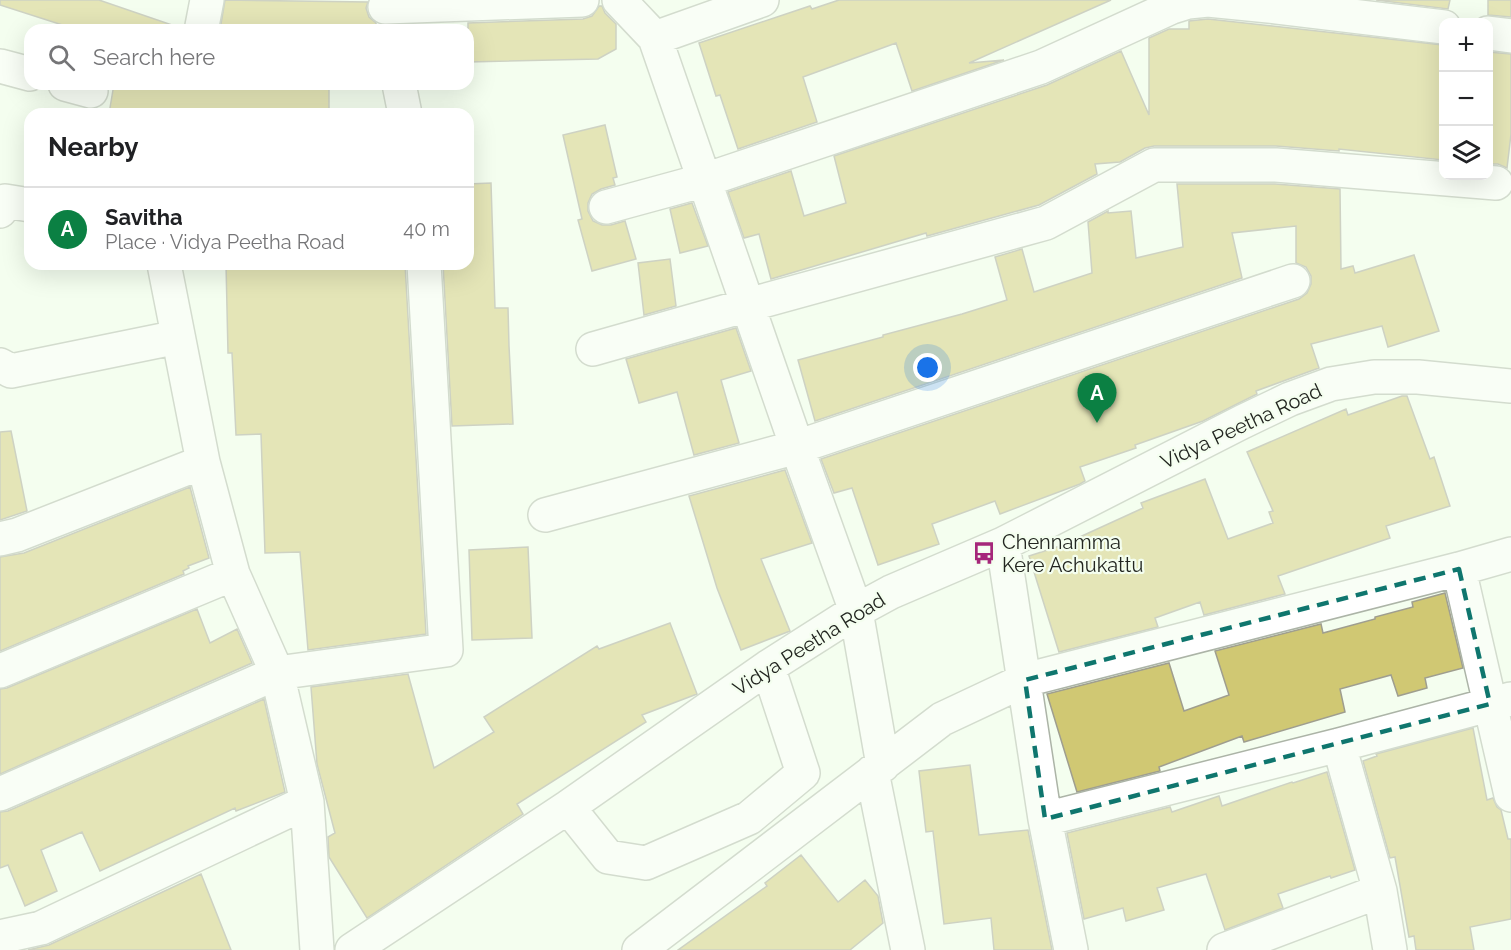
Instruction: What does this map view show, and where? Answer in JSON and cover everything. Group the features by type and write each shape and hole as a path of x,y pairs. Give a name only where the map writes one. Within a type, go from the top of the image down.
{"street":[{"path":"387,12 582,0"},
{"path":"619,0 656,38 856,611 877,769 905,949"},
{"path":"656,38 762,0"},
{"path":"606,207 705,180 1041,67 1172,6 1188,2 1208,0 1439,27"},
{"path":"1493,34 1511,36"},
{"path":"0,66 24,72"},
{"path":"400,90 404,108"},
{"path":"593,349 1046,223 1154,165 1276,165 1496,183"},
{"path":"0,211 5,201 24,204"},
{"path":"165,270 202,462 233,574 277,673 308,802 317,950"},
{"path":"0,794 277,673 446,650 424,270"},
{"path":"545,515 797,447 1293,281"},
{"path":"0,365 11,371 178,337"},
{"name":"Vidya Peetha Road","path":"352,950 568,807 768,667 856,611 891,592 1003,544 1242,422 1290,399 1331,384 1374,377 1418,377 1511,386"},
{"path":"0,539 17,536 202,462"},
{"path":"1003,544 1045,819 1071,950"},
{"path":"639,950 942,720 1025,680 1511,554"},
{"path":"1459,569 1501,701 1511,795"},
{"path":"0,671 233,574"},
{"path":"568,807 608,857 646,863 749,818 803,773 768,667"},
{"path":"1045,819 1339,745 1501,701"},
{"path":"1339,745 1380,891 1390,950"},
{"path":"0,937 41,928 308,802"},
{"path":"1224,950 1380,891"}],"highlighted area":[{"path":"1459,569 1490,704 1045,819 1025,680"}],"building":[{"path":"0,0 99,0 169,24 59,24 0,5"},
{"path":"225,0 368,2 366,8 369,17 376,23 376,24 221,24"},
{"path":"839,0 1111,0 969,63 1004,60 912,91 896,43 803,77 817,122 738,149 720,95 716,96 699,43 810,6 812,9"},
{"path":"1376,0 1450,0 1448,9"},
{"path":"1488,0 1511,0 1511,17 1488,15"},
{"path":"599,6 602,6 605,13 616,24 616,49 598,59 474,62 474,24 468,23 583,19 592,16"},
{"path":"1208,19 1439,45 1439,160 1339,149 1339,151 1276,146 1154,146 1145,148 1120,162 1095,164 1097,174 1039,205 927,236 926,233 771,279 759,234 744,238 728,192 791,171 804,216 846,203 834,156 1047,85 1121,51 1149,115 1149,38 1169,29 1189,29 1189,21"},
{"path":"1493,52 1511,54 1511,134 1507,168 1493,164"},
{"path":"113,90 329,90 329,108 110,108"},
{"path":"605,125 617,177 613,178 615,185 592,194 588,203 588,211 593,221 602,225 625,221 636,259 592,271 578,220 582,219 563,135"},
{"path":"491,183 495,308 508,308 513,424 452,426 443,270 474,270 474,184"},
{"path":"1177,184 1275,184 1340,189 1341,269 1353,266 1355,273 1414,255 1439,331 1388,347 1382,326 1311,344 1319,368 1256,391 1257,394 1203,421 1135,445 1136,448 1080,467 1085,481 1080,484 1000,514 995,501 932,524 939,544 878,565 852,488 834,493 821,459 1299,299 1307,293 1311,284 1311,276 1306,267 1296,263 1296,226 1232,233 1242,278 815,421 798,360 1007,300 995,257 1022,249 1034,292 1092,273 1088,222 1108,211 1108,213 1131,211 1136,258 1183,247"},
{"path":"692,203 708,246 680,253 670,209"},
{"path":"670,259 676,306 644,315 638,263"},
{"path":"226,270 405,270 426,634 308,650 300,552 265,553 261,434 236,435 232,353 228,353"},
{"path":"736,328 751,371 721,380 739,443 694,455 677,392 639,403 626,359"},
{"path":"1407,396 1430,459 1434,457 1450,506 1386,526 1390,538 1278,576 1285,594 1204,615 1200,602 1155,618 1158,627 1059,652 1029,556 1060,546 1143,508 1141,503 1205,479 1228,539 1273,523 1269,512 1273,511 1247,452 1346,409 1348,415"},
{"path":"11,431 27,511 0,520 0,432"},
{"path":"785,470 812,543 761,559 790,631 741,650 717,588 689,496"},
{"path":"190,487 209,558 188,566 189,568 183,571 184,574 0,651 0,557 24,553"},
{"path":"528,547 532,638 472,640 469,550"},
{"path":"1445,593 1463,668 1425,678 1427,688 1398,696 1391,675 1340,689 1345,712 1244,742 1242,736 1159,767 1160,771 1077,792 1047,694 1169,663 1184,711 1229,695 1215,651 1321,624 1323,633 1413,607 1412,602"},
{"path":"197,609 210,643 237,629 252,663 0,774 0,689"},
{"path":"670,623 697,694 642,715 646,722 517,804 523,814 367,918 329,857 328,837 335,833 317,764 311,687 408,674 434,768 494,732 484,717 597,646 599,649"},
{"path":"264,699 285,792 236,811 235,808 100,871 82,832 41,850 57,891 25,906 8,865 0,868 0,812 8,811"},
{"path":"1473,728 1487,800 1493,798 1501,810 1508,839 1511,839 1511,919 1470,927 1474,950 1416,950 1414,936 1409,937 1395,857 1390,858 1363,761 1377,756 1376,754"},
{"path":"970,765 979,835 1028,830 1052,950 994,950 991,918 944,924 933,831 926,832 919,771"},
{"path":"1327,772 1355,870 1278,894 1283,908 1225,930 1206,874 1157,888 1164,910 1126,921 1123,908 1084,919 1067,833 1170,807 1172,812 1219,796 1222,806"},
{"path":"801,855 838,902 865,880 878,896 883,923 850,950 678,950 767,886 765,883"},
{"path":"201,874 231,950 28,950 49,945"}],"place":[{"name":"Savitha","path":"1097,423"},
{"name":"Chennamma Kere Achukattu","path":"984,553"}]}
